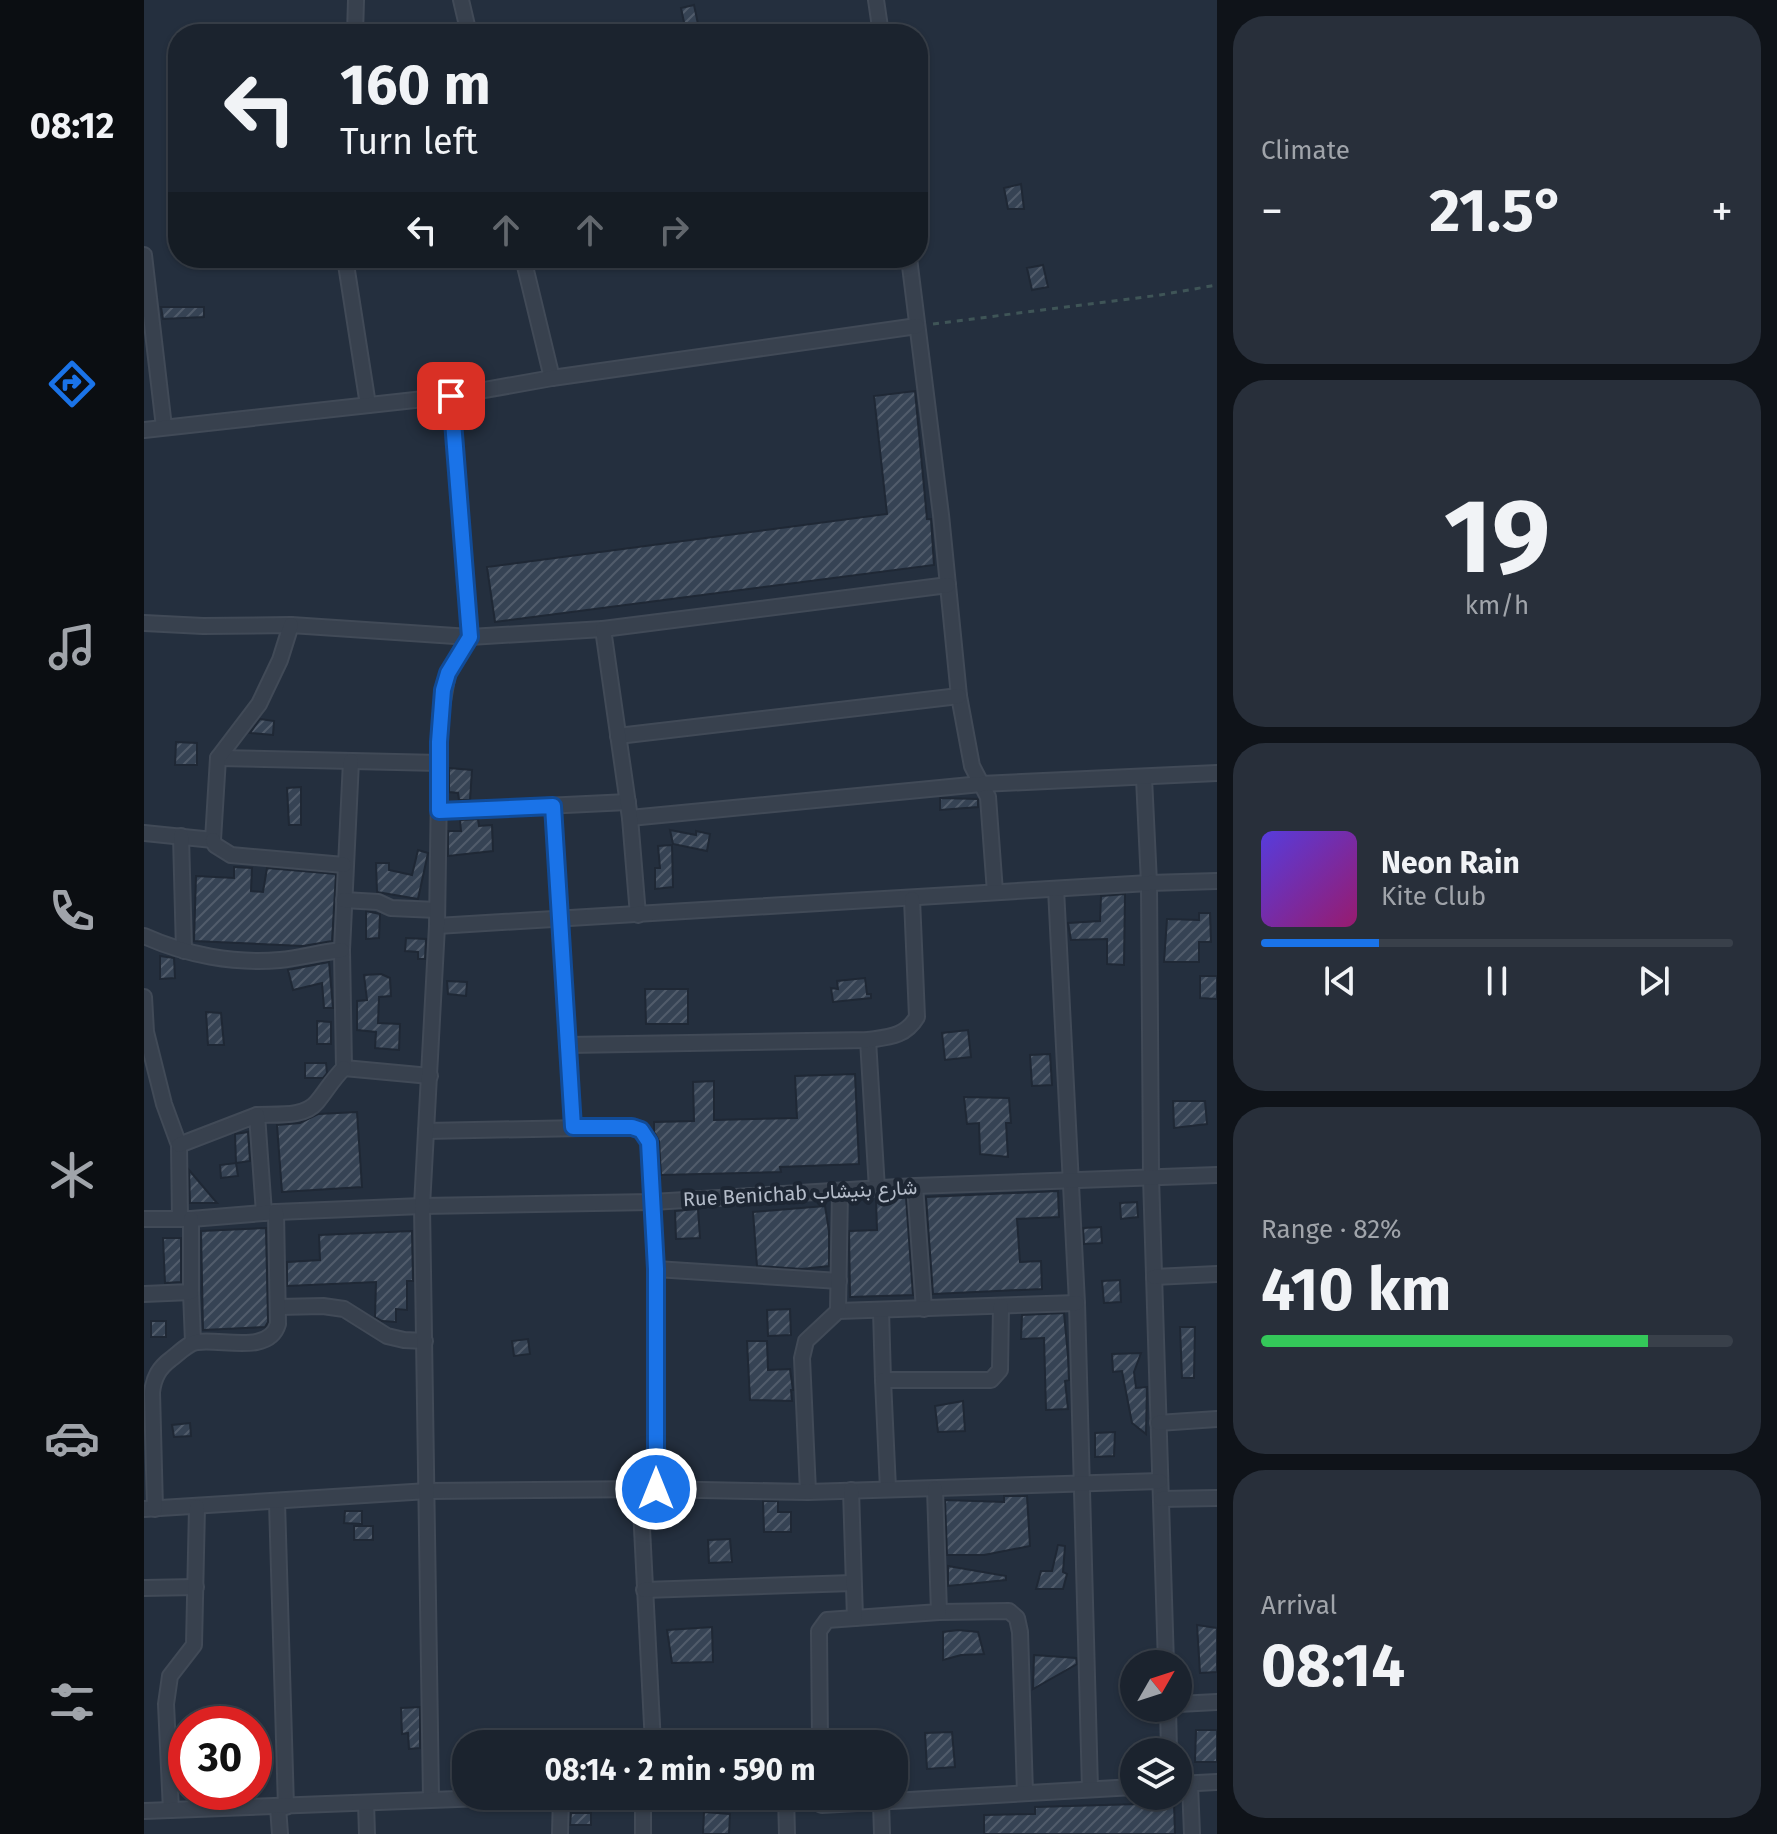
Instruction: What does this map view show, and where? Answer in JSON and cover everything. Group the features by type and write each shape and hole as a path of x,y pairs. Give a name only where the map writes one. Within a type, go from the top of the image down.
{"street":[{"path":"355,24 356,0"},
{"path":"461,0 467,24"},
{"path":"876,0 880,24"},
{"path":"144,255 164,427"},
{"path":"347,268 368,405"},
{"path":"525,268 552,378"},
{"path":"910,268 959,696 972,766 989,807 995,892"},
{"path":"144,430 451,396 552,378 917,326"},
{"path":"431,1798 422,1206 437,926 443,690 448,673 470,637 451,396"},
{"path":"144,623 291,625 470,637 603,629 948,585"},
{"path":"291,625 276,671 259,704 218,758 213,840 215,845 231,855 344,865"},
{"path":"603,629 630,818 638,915"},
{"path":"618,736 959,696"},
{"path":"218,758 440,763"},
{"path":"179,1145 257,1115 300,1113 309,1109 344,1068 342,950 351,761"},
{"path":"630,818 981,784 1217,773"},
{"path":"1144,778 1149,883 1151,1177 1166,1650"},
{"path":"439,811 628,802"},
{"path":"553,806 573,1127"},
{"path":"144,833 213,840"},
{"path":"181,836 184,951"},
{"path":"437,926 1217,881"},
{"path":"1056,889 1077,1303 1090,1789"},
{"path":"568,1045 868,1040 903,1033 910,1029 917,1017 912,899"},
{"path":"344,900 378,902 391,908 437,910"},
{"path":"144,936 175,950 219,958 281,960 342,950"},
{"path":"144,997 145,1032 164,1104 179,1145 193,1342"},
{"path":"868,1040 877,1189"},
{"path":"344,1068 430,1076"},
{"path":"257,1115 270,1212 278,1307 276,1329 261,1342 193,1342 160,1369 148,1392 149,1509 428,1491 656,1489 808,1492 1160,1481"},
{"path":"426,1131 632,1127 641,1130 649,1142 656,1269 656,1489"},
{"name":"Rue Benichab شارع بنيشاب","path":"144,1219 422,1206 652,1202 915,1186 1217,1175"},
{"path":"915,1186 924,1309"},
{"path":"838,1311 840,1191"},
{"path":"656,1269 839,1281"},
{"path":"1154,1277 1217,1274"},
{"path":"144,1294 191,1292"},
{"path":"808,1492 802,1358 806,1341 838,1311 1077,1303"},
{"path":"883,1380 994,1378 1000,1370 1001,1306"},
{"path":"278,1307 344,1309 387,1336 425,1341"},
{"path":"881,1310 888,1489"},
{"path":"1158,1423 1217,1419"},
{"path":"640,1489 652,1730"},
{"path":"935,1489 939,1612"},
{"path":"851,1490 855,1618"},
{"path":"1161,1499 1217,1498"},
{"path":"277,1502 280,1834"},
{"path":"168,1746 168,1686 175,1668 194,1645 197,1507"},
{"path":"644,1590 853,1583"},
{"path":"144,1588 196,1587"},
{"path":"820,1730 819,1631 827,1620 939,1612 1009,1611 1017,1618 1020,1632 1025,1793"},
{"path":"1192,1703 1217,1702"},
{"path":"1192,1784 1217,1782"},
{"path":"908,1800 1120,1788"},
{"path":"272,1807 452,1798"},
{"path":"366,1803 367,1834"},
{"path":"144,1811 171,1810"},
{"path":"560,1834 561,1810"},
{"path":"643,1810 643,1834"},
{"path":"786,1810 787,1834"},
{"path":"881,1810 882,1834"},
{"path":"1188,1810 1192,1834"}],"path":[{"path":"917,326 1217,285"}],"building":[{"path":"694,5 698,24 684,24 681,8"},
{"path":"1021,184 1024,209 1008,209 1004,188"},
{"path":"1043,265 1048,287 1032,290 1027,268"},
{"path":"161,307 204,307 204,317 163,319"},
{"path":"915,391 934,565 495,622 487,567 887,514 874,396"},
{"path":"260,719 274,721 273,735 250,733"},
{"path":"176,742 197,743 197,765 175,765"},
{"path":"449,768 472,770 470,800 459,800 458,793 449,792"},
{"path":"301,787 301,825 289,825 287,788"},
{"path":"940,798 978,799 978,807 940,810"},
{"path":"478,819 479,826 492,825 493,851 448,856 448,831 461,831 460,820"},
{"path":"670,830 710,834 707,851 673,844"},
{"path":"672,845 673,887 655,889 655,868 660,868 658,846"},
{"path":"418,850 428,853 418,899 377,892 376,863 389,863 389,870 412,875"},
{"path":"234,867 252,868 251,891 263,892 267,868 336,874 332,941 303,946 194,941 196,876 234,878"},
{"path":"1125,894 1124,965 1107,964 1107,939 1071,940 1068,923 1100,921 1101,896"},
{"path":"366,911 380,914 379,938 366,939"},
{"path":"1199,913 1210,913 1211,942 1199,942 1199,962 1164,962 1167,919 1199,920"},
{"path":"406,938 426,939 425,959 418,959 418,952 405,951"},
{"path":"160,956 174,958 175,978 160,979"},
{"path":"329,962 333,1008 324,1008 322,983 293,990 288,970"},
{"path":"381,974 390,978 391,996 379,997 378,1023 400,1024 399,1050 375,1048 376,1032 357,1030 357,1001 367,1000 364,975"},
{"path":"1200,976 1217,976 1217,999 1200,998"},
{"path":"865,978 867,994 871,994 871,998 833,1002 831,988 838,989 837,981"},
{"path":"447,981 467,982 466,996 448,994"},
{"path":"645,989 688,989 688,1024 646,1024"},
{"path":"206,1012 221,1013 224,1045 208,1045"},
{"path":"317,1021 331,1022 331,1044 317,1044"},
{"path":"968,1030 971,1057 945,1060 942,1033"},
{"path":"1050,1054 1052,1085 1032,1086 1030,1055"},
{"path":"305,1063 326,1063 327,1073 323,1078 305,1078"},
{"path":"855,1074 859,1164 780,1167 781,1172 661,1175 659,1141 654,1132 654,1122 694,1121 693,1082 714,1081 714,1120 797,1118 795,1076"},
{"path":"964,1097 1009,1098 1011,1123 1006,1123 1008,1157 980,1154 979,1123 967,1124"},
{"path":"1173,1101 1205,1101 1207,1124 1174,1128"},
{"path":"357,1112 362,1187 282,1192 277,1125 300,1123 318,1114"},
{"path":"248,1132 250,1161 236,1163 235,1134"},
{"path":"236,1163 238,1176 221,1178 220,1165"},
{"path":"189,1170 217,1203 190,1203"},
{"path":"1058,1191 1059,1217 1017,1219 1020,1262 1041,1261 1042,1289 933,1294 926,1197"},
{"path":"906,1197 913,1295 850,1297 849,1231 877,1230 876,1199"},
{"path":"1137,1202 1138,1217 1121,1219 1120,1203"},
{"path":"825,1206 829,1266 802,1269 757,1266 753,1212"},
{"path":"698,1209 700,1238 676,1239 675,1211"},
{"path":"1101,1227 1102,1243 1084,1244 1083,1228"},
{"path":"266,1228 268,1322 265,1327 203,1330 201,1231"},
{"path":"412,1231 413,1281 407,1281 407,1310 396,1309 396,1322 375,1317 376,1282 287,1286 287,1262 320,1260 319,1235"},
{"path":"163,1238 181,1238 181,1282 165,1283"},
{"path":"1120,1280 1121,1302 1104,1303 1102,1281"},
{"path":"790,1309 791,1335 768,1336 767,1310"},
{"path":"1064,1313 1068,1409 1046,1410 1044,1338 1021,1339 1022,1315"},
{"path":"151,1321 166,1321 166,1337 151,1337"},
{"path":"1180,1327 1195,1327 1194,1378 1182,1378"},
{"path":"528,1339 530,1354 514,1356 512,1341"},
{"path":"747,1341 767,1341 768,1370 790,1369 792,1401 750,1400"},
{"path":"1141,1353 1134,1372 1136,1388 1147,1387 1146,1434 1132,1423 1122,1371 1113,1372 1112,1354"},
{"path":"963,1401 965,1431 938,1432 935,1406"},
{"path":"190,1423 191,1436 174,1437 172,1425"},
{"path":"1115,1432 1114,1456 1095,1457 1095,1433"},
{"path":"1004,1496 1027,1496 1030,1546 984,1555 947,1555 945,1500 1004,1502"},
{"path":"763,1501 778,1501 778,1512 791,1512 791,1532 764,1532"},
{"path":"345,1511 362,1511 362,1524 344,1523"},
{"path":"354,1526 373,1526 373,1540 354,1540"},
{"path":"730,1539 732,1562 709,1563 708,1540"},
{"path":"1058,1545 1065,1546 1063,1572 1067,1574 1063,1589 1036,1589 1041,1571 1052,1571"},
{"path":"948,1566 1006,1576 1006,1580 948,1586"},
{"path":"1197,1625 1217,1628 1217,1672 1200,1673"},
{"path":"712,1627 713,1662 672,1663 667,1630"},
{"path":"943,1632 978,1632 984,1654 943,1660"},
{"path":"1034,1655 1076,1658 1077,1664 1033,1689"},
{"path":"420,1707 420,1748 409,1749 408,1733 402,1734 401,1708"},
{"path":"1196,1730 1217,1730 1217,1762 1195,1762"},
{"path":"952,1732 955,1767 927,1769 925,1733"},
{"path":"1120,1805 1120,1810 1174,1810 1175,1834 984,1834 984,1815 1035,1814 1035,1807"},
{"path":"704,1812 730,1814 729,1834 703,1834"},
{"path":"571,1813 591,1813 591,1825 570,1825"}],"route":[{"path":"451,396 470,637 455,659 443,690 439,811 553,806 573,1127 632,1127 641,1130 649,1142 656,1269 656,1489"}]}
